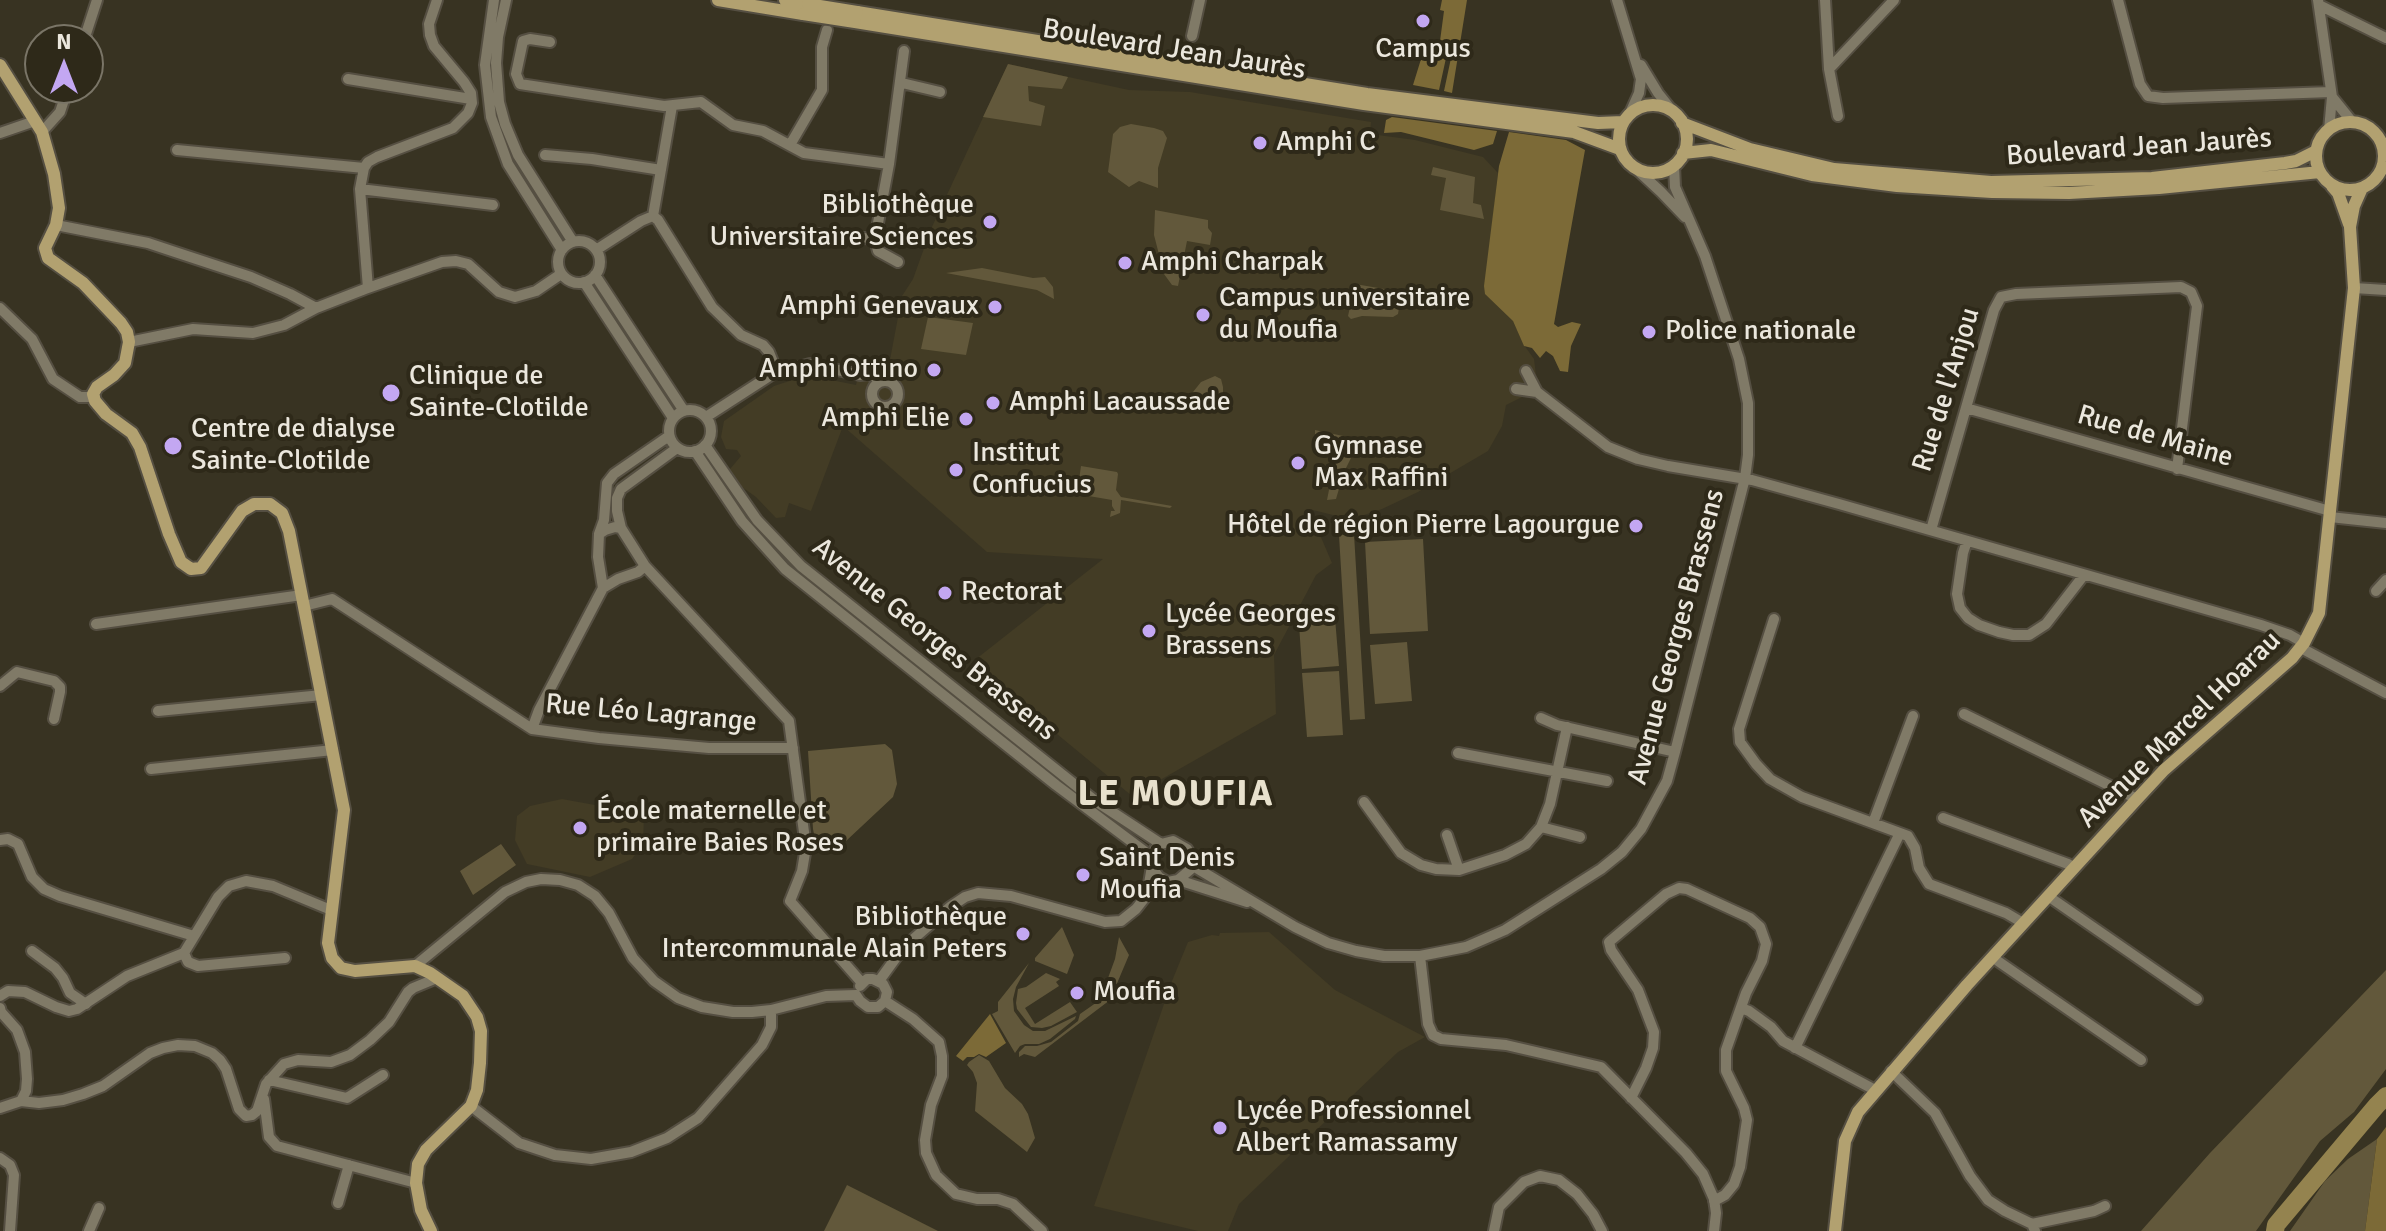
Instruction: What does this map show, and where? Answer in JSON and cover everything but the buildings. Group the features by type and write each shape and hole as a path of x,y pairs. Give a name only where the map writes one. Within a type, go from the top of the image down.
{"main road":[{"name":"Boulevard Jean Jaurès","path":"718,0 806,9 1367,94 1598,123 1627,118 1648,105 1666,108 1678,118 1750,149 1834,169 1976,181 2152,178 2285,163 2316,151"},
{"name":"Boulevard Jean Jaurès","path":"785,0 806,9"},
{"name":"Boulevard Jean Jaurès","path":"856,17 1364,104 1574,132 1620,149"},
{"path":"0,65 38,127 58,191 56,225 45,248 48,258 83,283 121,323 129,342 125,363 93,394 106,414 132,433 140,447 181,562 191,569 201,568 242,511 254,504 270,504 282,513 289,531 344,810 328,943 332,958 341,968 355,971 415,966 463,996 477,1017 481,1031 477,1090 471,1106 426,1150 418,1164 416,1183 421,1210 431,1231"},
{"path":"1627,118 1619,140 1620,149 1632,165 1653,173 1674,165 1683,153 1686,143 1678,118"},
{"path":"2353,123 2370,129 2384,143 2385,164 2373,182 2348,191 2332,186 2320,172 2316,151 2329,130 2340,124 2353,123"},
{"name":"Boulevard Jean Jaurès","path":"1683,153 1711,150 1812,175 1897,186 1992,192 2069,193 2159,188 2320,172"},
{"name":"Avenue Marcel Hoarau","path":"1835,1231 1845,1141 1858,1112 1875,1090 2164,770 2302,646 2319,613 2354,288 2350,227 2343,205 2332,186"},
{"name":"Avenue Marcel Hoarau","path":"2350,227 2362,188"}],"street":[{"path":"89,24 97,0"},
{"path":"368,288 360,189 364,168 377,157 453,128 468,113 471,93 434,46 430,35 429,24 437,0"},
{"path":"494,0 485,65 491,117 508,164 562,250"},
{"path":"506,0 496,63 499,102 505,124 518,155 573,242"},
{"path":"1192,36 1200,0"},
{"path":"1617,0 1634,51 1641,85 1627,118"},
{"path":"1825,0 1829,69 1838,116"},
{"path":"1829,69 1894,0"},
{"path":"2118,0 2140,84 2148,96 2331,95"},
{"path":"2319,3 2331,95 2329,130"},
{"path":"2319,3 2386,38"},
{"path":"790,145 822,90 822,47 827,30"},
{"path":"550,42 523,41 516,74 520,84 672,106 701,102 733,125 763,131 804,153 889,164"},
{"path":"898,262 878,251 875,239 902,83 904,51"},
{"path":"1634,51 1658,93 1678,118"},
{"path":"348,79 471,99"},
{"path":"902,83 940,92"},
{"path":"2331,95 2353,123"},
{"path":"0,133 38,127 60,112 63,104"},
{"path":"653,216 672,106"},
{"path":"177,150 364,168"},
{"path":"545,155 661,170"},
{"name":"Avenue Georges Brassens","path":"1632,165 1691,225"},
{"name":"Avenue Georges Brassens","path":"1191,862 1260,906 1328,943 1384,956 1420,956 1466,947 1505,930 1584,881 1622,852 1641,829 1667,781 1745,478 1748,455 1748,403 1742,371 1705,256 1675,187 1674,165"},
{"path":"360,189 493,205"},
{"path":"596,250 653,216"},
{"path":"653,216 712,307 741,335 763,345 777,372"},
{"path":"56,225 160,247 251,277 316,308"},
{"path":"807,233 875,239"},
{"path":"573,242 586,243 596,250 600,263 595,275 584,282 571,281 561,274 558,262 562,250 573,242"},
{"path":"129,342 193,329 253,333 284,325 316,308 442,262 468,264 499,292 515,297 536,291 561,274"},
{"path":"595,275 684,411"},
{"path":"584,282 673,418"},
{"name":"Rue de l'Anjou","path":"1931,530 1994,310 2001,297 2181,287 2191,292 2197,306 2177,469"},
{"path":"2354,288 2386,290"},
{"path":"0,308 32,339 53,379 80,397 95,397"},
{"path":"706,417 777,372 810,364 860,375 869,374 879,383"},
{"path":"1526,371 1537,392 1608,447 1638,459 1745,478 2261,625 2290,635 2302,646 2386,693"},
{"path":"1516,389 1537,392"},
{"name":"Rue de Maine","path":"1966,408 2330,514 2386,523"},
{"path":"684,411 696,411 706,417 711,434 700,448 683,451 677,448 669,436 673,418 684,411"},
{"path":"603,588 598,550 607,483 614,474 669,436"},
{"path":"677,448 621,489 617,498 621,528 645,566 789,721 806,847 802,871 790,901 862,983"},
{"name":"Avenue Georges Brassens","path":"700,448 703,464 742,521 785,569 1152,862"},
{"name":"Avenue Georges Brassens","path":"700,448 757,520 801,566 1094,800 1161,844"},
{"path":"599,534 615,527 621,528"},
{"path":"1967,541 1957,594 1960,608 1979,625 1999,632 2029,635 2046,624 2084,575"},
{"path":"601,566 618,579"},
{"path":"532,729 603,588 645,566"},
{"path":"2376,591 2386,580"},
{"name":"Rue Léo Lagrange","path":"96,624 332,599 532,729 709,748 793,748"},
{"path":"1774,619 1739,729 1740,742 1770,779 1802,797 1911,838 1919,868 1929,884 2006,913 2023,923"},
{"path":"0,686 17,672 54,681 60,687 54,719"},
{"path":"158,711 322,695"},
{"path":"1964,714 2137,799"},
{"path":"1873,823 1913,716"},
{"path":"1541,718 1675,752"},
{"path":"1364,802 1401,853 1421,865 1459,870 1505,855 1526,844 1541,827 1550,804 1567,727"},
{"path":"151,769 333,750"},
{"path":"1458,753 1607,781"},
{"path":"1943,818 2074,868"},
{"path":"1541,827 1580,837"},
{"path":"1795,1048 1900,833"},
{"path":"1447,835 1459,870"},
{"path":"0,840 18,844 32,877 44,889 194,936"},
{"path":"879,981 888,965 911,941 950,907 978,893 1011,896 1105,922 1121,921 1147,895 1191,869 1187,849 1180,843 1173,841 1155,849 1147,895"},
{"path":"1152,862 1159,877 1173,881"},
{"path":"415,966 505,892 526,882 560,880 578,885 595,896 609,913 633,958 654,981 678,998 702,1007 733,1012 771,1010 826,996 856,995"},
{"path":"0,996 8,991 25,992 69,1011 86,1004 127,976 184,953 218,897 229,886 246,881 273,886 331,910"},
{"name":"Avenue Georges Brassens","path":"1173,881 1260,906"},
{"path":"1631,1098 1653,1048 1654,1032 1638,990 1611,950 1609,942 1671,890 1687,889 1750,918 1766,938 1765,951 1728,1041 1726,1064 1729,1080 1747,1120 1737,1177 1725,1195 1714,1201"},
{"path":"2048,896 2197,999"},
{"path":"32,951 55,968 70,993 86,1004"},
{"path":"184,953 188,962 198,966 285,958"},
{"path":"1420,956 1428,1024 1436,1038 1506,1045 1601,1067 1703,1174 1714,1201 1714,1231"},
{"path":"1992,957 2141,1060"},
{"path":"0,1108 21,1101 39,1103 83,1094 103,1086 150,1053 178,1045 195,1046 220,1060 241,1113 252,1115 257,1111 269,1080 284,1064 298,1060 331,1062 350,1055 389,1022 408,992 437,978"},
{"path":"867,979 879,981 887,992 885,1001 878,1007 868,1007 856,995 867,979"},
{"path":"885,1001 913,1019 939,1042 942,1076 931,1105 925,1140 926,1153 936,1175 956,1194 1013,1204 1042,1231"},
{"path":"0,1008 17,1030 25,1052 27,1079 21,1101"},
{"path":"1741,1008 1771,1027 1783,1041 1875,1090"},
{"path":"471,1106 519,1143 555,1155 591,1159 631,1152 667,1138 698,1118 762,1045 771,1027 771,1010"},
{"path":"1891,1071 1935,1113 1970,1176 1988,1200 2005,1211 2034,1228 2105,1206"},
{"path":"269,1080 347,1098 383,1075"},
{"path":"263,1093 267,1132 272,1142 282,1148 416,1183"},
{"path":"0,1158 10,1165 14,1175 10,1231"},
{"path":"338,1203 349,1165"},
{"path":"1494,1231 1499,1207 1524,1182 1540,1176 1559,1180 1577,1194 1602,1231"},
{"path":"89,1231 99,1208"}],"shaded area":[{"path":"1442,0 1467,0 1452,93 1444,91 1454,44 1440,41 1444,11 1440,10"},
{"path":"1426,43 1448,49 1439,90 1413,85"},
{"name":"Campus universitaire du Moufia","path":"1008,64 1129,90 1190,92 1371,122 1370,134 1415,140 1483,157 1498,173 1485,293 1513,321 1534,359 1540,382 1535,397 1522,397 1506,405 1502,426 1488,451 1418,492 1364,515 1341,517 1309,509 1332,563 1316,575 1274,655 1276,714 1132,796 971,663 1103,559 987,552 843,426 811,511 789,503 785,517 776,518 756,497 725,475 741,456 737,450 726,449 721,437 724,421 774,386 802,377 856,385 861,365 889,365 902,296 913,279 931,229"},
{"path":"1008,64 1068,77 1062,89 1028,86 1029,101 1045,106 1041,126 983,117"},
{"path":"1392,117 1497,131 1493,144 1474,150 1401,132 1384,133 1386,120"},
{"path":"1131,124 1163,131 1167,138 1158,168 1158,188 1139,181 1129,187 1108,172 1113,134 1120,127"},
{"path":"1509,132 1566,140 1585,150 1554,324 1558,327 1572,322 1581,324 1571,346 1568,372 1560,371 1553,356 1546,351 1540,358 1532,348 1524,346 1513,321 1485,294 1499,166"},
{"path":"1433,167 1475,177 1473,203 1481,205 1484,219 1440,210 1446,178 1431,175"},
{"path":"1155,210 1208,220 1212,233 1210,245 1187,241 1178,286 1172,285 1164,274 1154,235"},
{"path":"982,268 1033,278 1045,277 1053,287 1054,299 1037,290 946,273"},
{"path":"1355,284 1396,291 1401,295 1398,314 1393,317 1362,316 1351,319 1348,316"},
{"path":"928,317 973,323 966,355 921,349"},
{"path":"1215,376 1221,379 1223,387 1221,403 1215,405 1190,400 1189,397 1201,382"},
{"path":"1315,430 1362,440 1362,446 1353,454 1344,472 1336,499 1327,500 1339,439 1315,434"},
{"path":"1081,466 1117,472 1116,490 1121,497 1172,506 1121,500 1120,513 1110,517 1111,511 1115,511 1112,500 1077,494"},
{"path":"1354,534 1365,719 1350,720 1339,535"},
{"path":"1423,539 1428,631 1370,634 1365,542"},
{"path":"1334,606 1339,666 1302,669 1298,609"},
{"path":"1407,642 1412,701 1375,704 1370,645"},
{"path":"1339,671 1343,735 1307,737 1302,673"},
{"path":"885,744 892,750 897,784 893,797 846,841 821,839 814,834 808,751"},
{"name":"École maternelle et primaire Baies Roses","path":"562,799 644,814 643,844 632,859 590,877 527,864 515,840 517,816 530,806"},
{"path":"501,844 516,865 473,895 460,871"},
{"path":"1062,927 1074,955 1067,974 1035,961"},
{"name":"Lycée Professionnel Albert Ramassamy","path":"1269,932 1335,990 1425,1037 1398,1052 1239,1204 1228,1231 1198,1231 1094,1206 1188,942 1219,936 1220,933"},
{"path":"1119,937 1129,955 1110,1000 1035,1057 1024,1054 1019,1057 1025,1046 1051,1042 1100,1000 1115,959"},
{"path":"1029,963 1013,999 1014,1011 1024,1025 1033,1031 1045,1031 1076,1016 1050,1039 1020,1046 1015,1053 992,1014 998,1011 998,1002"},
{"path":"2386,970 2386,1069 2354,1112 2320,1141 2256,1231 2141,1231 2210,1153"},
{"path":"1046,973 1060,979 1056,982 1059,986 1025,1008 1035,1024 1070,1002 1077,1012 1051,1026 1031,1027 1017,1009 1018,989"},
{"path":"990,1014 1006,1043 986,1057 979,1054 963,1061 956,1056"},
{"path":"979,1055 989,1061 1005,1088 1028,1114 1035,1138 1027,1152 975,1111 977,1083 967,1065"},
{"path":"2386,1127 2386,1231 2365,1231 2377,1139"},
{"path":"2377,1139 2365,1231 2290,1231 2325,1181 2348,1159"},
{"path":"847,1185 938,1231 824,1231"}],"waterway":[{"path":"2275,1231 2276,1225 2386,1096"}],"place":[{"name":"Campus","path":"1423,21"},
{"name":"Amphi C","path":"1260,143"},
{"name":"Bibliothèque Universitaire Sciences","path":"990,222"},
{"name":"Amphi Charpak","path":"1125,263"},
{"name":"Amphi Genevaux","path":"995,307"},
{"name":"Campus universitaire du Moufia","path":"1203,315"},
{"name":"Police nationale","path":"1649,332"},
{"name":"Amphi Ottino","path":"934,370"},
{"name":"Clinique de Sainte-Clotilde","path":"391,393"},
{"name":"Amphi Lacaussade","path":"993,403"},
{"name":"Amphi Elie","path":"966,419"},
{"name":"Centre de dialyse Sainte-Clotilde","path":"173,446"},
{"name":"Gymnase Max Raffini","path":"1298,463"},
{"name":"Institut Confucius","path":"956,470"},
{"name":"Hôtel de région Pierre Lagourgue","path":"1636,526"},
{"name":"Rectorat","path":"945,593"},
{"name":"Lycée Georges Brassens","path":"1149,631"},
{"name":"École maternelle et primaire Baies Roses","path":"580,828"},
{"name":"Saint Denis Moufia","path":"1083,875"},
{"name":"Bibliothèque Intercommunale Alain Peters","path":"1023,934"},
{"name":"Moufia","path":"1077,993"},
{"name":"Lycée Professionnel Albert Ramassamy","path":"1220,1128"}],"district":[{"name":"LE MOUFIA","path":"1176,796"}]}
